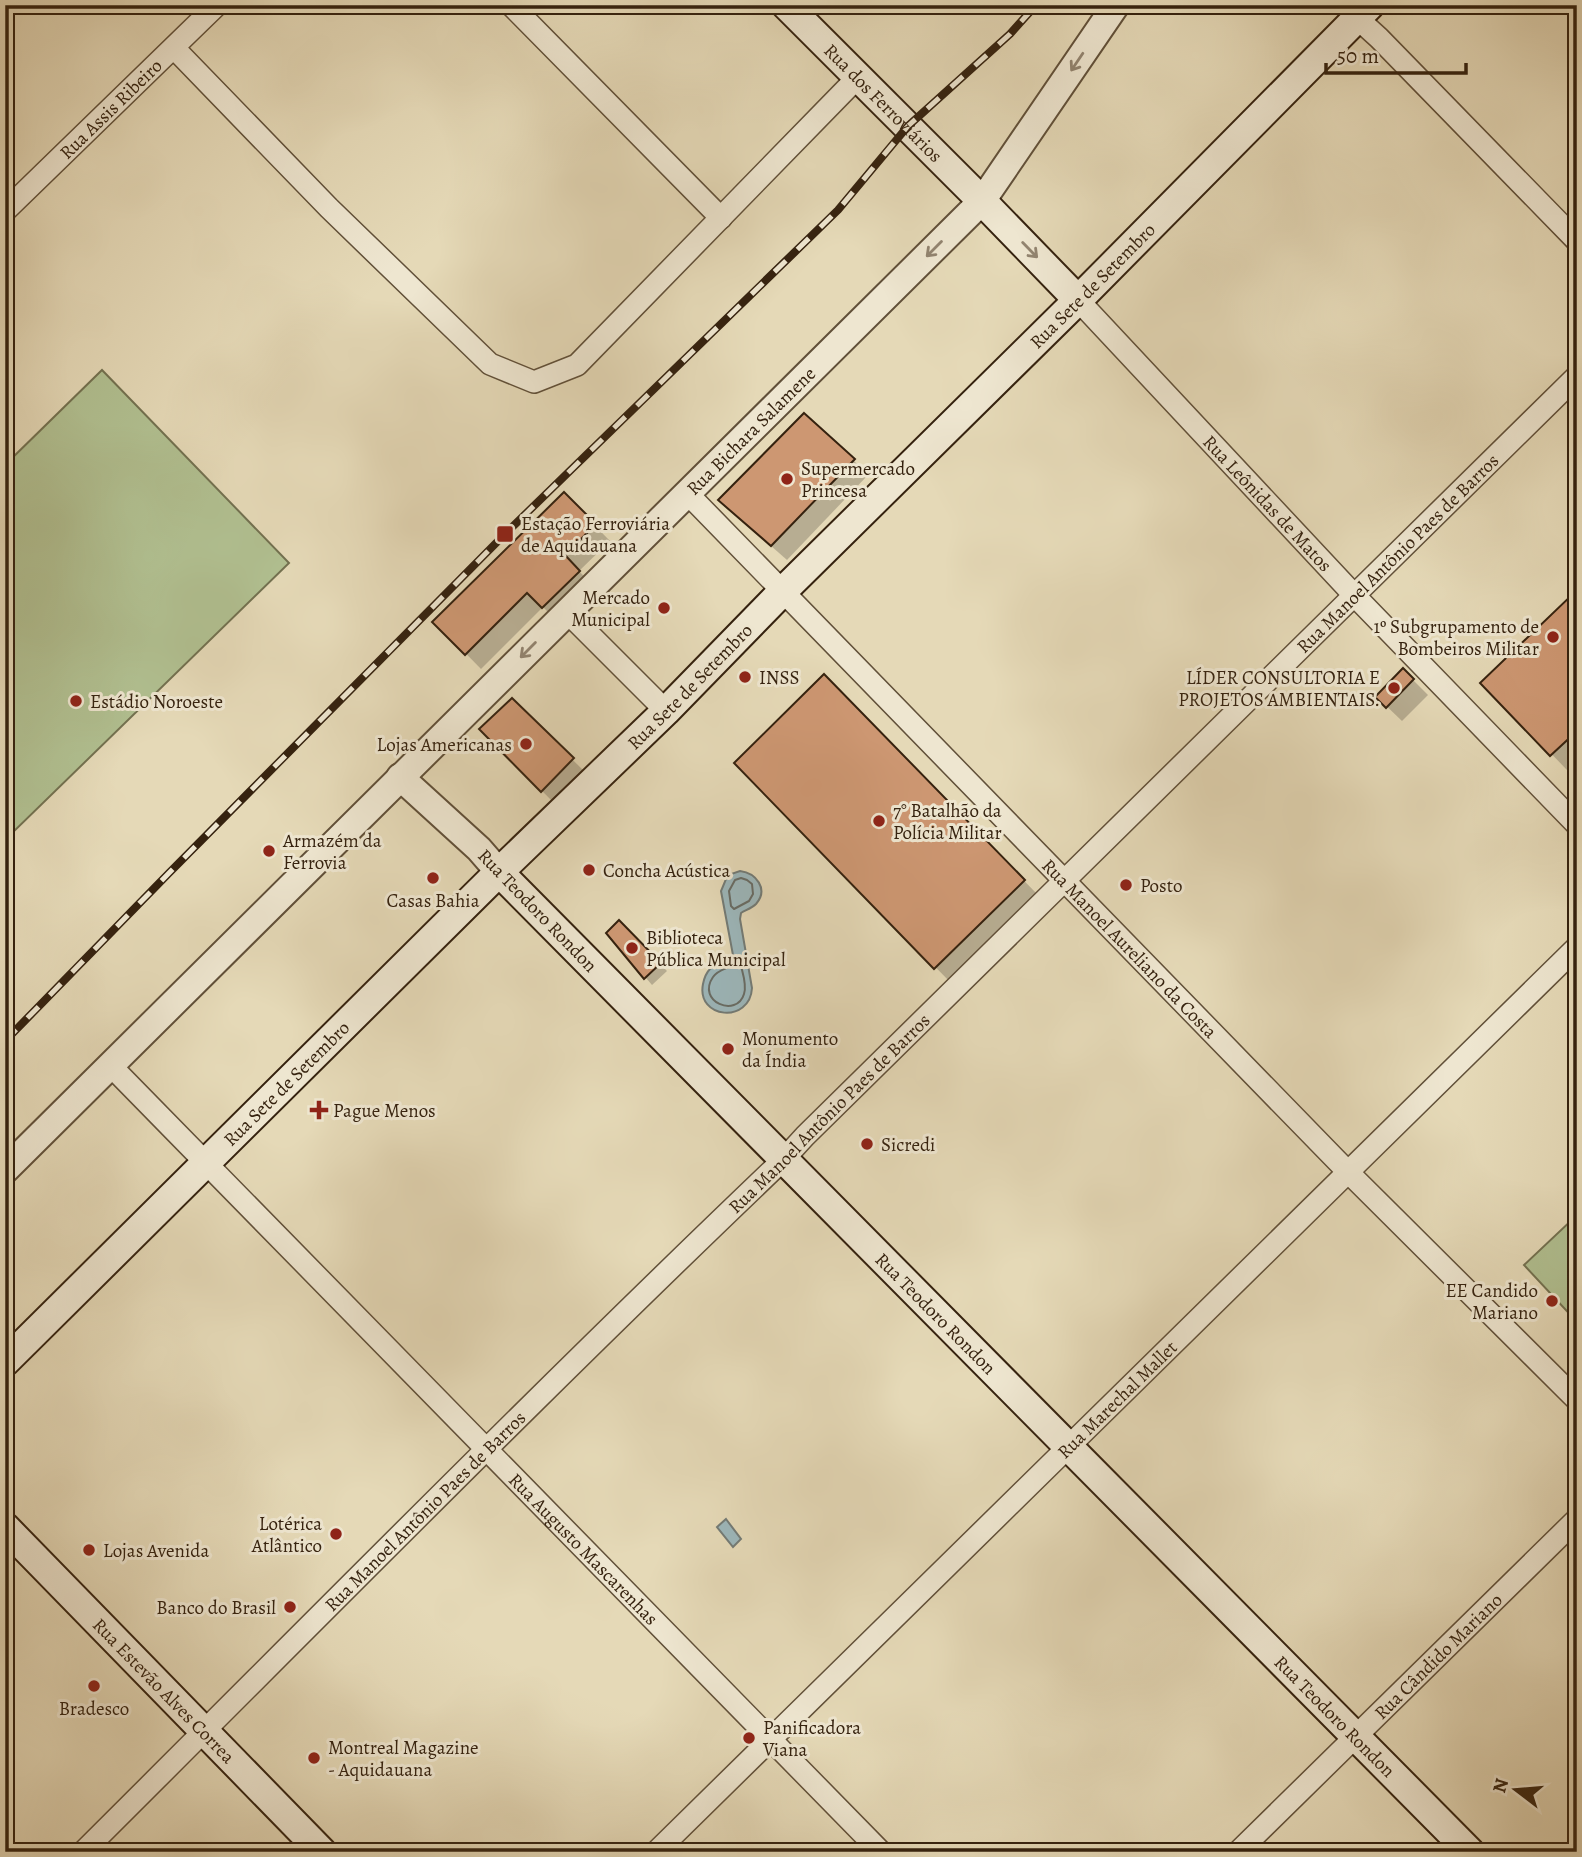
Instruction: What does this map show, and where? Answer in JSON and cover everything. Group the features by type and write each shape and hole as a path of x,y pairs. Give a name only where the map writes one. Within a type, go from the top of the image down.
{"main road":[{"name":"Rua dos Ferroviários","path":"786,5 982,201"},
{"name":"Rua Sete de Setembro","path":"5,1362 499,872 666,711 782,592 1077,300 1357,9"},
{"path":"982,201 1077,300"},
{"name":"Rua Teodoro Rondon","path":"499,872 1470,1852"},
{"name":"Rua Estevão Alves Correa","path":"5,1527 322,1852"}],"street":[{"path":"511,5 721,218"},
{"name":"Rua Bichara Salamene","path":"5,1170 982,201 1115,5"},
{"name":"Rua Assis Ribeiro","path":"5,211 215,6"},
{"path":"1357,9 1577,242"},
{"path":"174,48 330,208 489,365 534,382 577,365 858,77"},
{"name":"Rua Leônidas de Matos","path":"1077,300 1354,595 1577,825"},
{"name":"Rua Manoel Antônio Paes de Barros","path":"83,1852 486,1449 784,1159 1577,376"},
{"name":"Rua Manoel Aureliano da Costa","path":"687,493 1348,1172 1577,1400"},
{"path":"567,612 666,711"},
{"name":"Rua Teodoro Rondon","path":"400,777 479,849 499,872"},
{"name":"Rua Marechal Mallet","path":"656,1852 1577,947"},
{"name":"Rua Augusto Mascarenhas","path":"110,1065 881,1852"},
{"name":"Rua Cândido Mariano","path":"1238,1852 1577,1519"}],"green space":[{"name":"Estádio Noroeste","path":"102,370 289,563 5,840 5,465"},
{"path":"1577,1215 1577,1322 1524,1265"}],"water":[{"path":"740,871 756,878 761,887 760,898 751,908 741,913 740,919 752,988 749,1000 743,1007 724,1013 707,1004 703,996 703,984 710,969 730,960 733,955 721,891 726,879"},
{"path":"726,1519 741,1539 733,1547 717,1527"}],"building":[{"name":"Supermercado Princesa","path":"804,413 855,459 771,546 718,500"},
{"name":"Estação Ferroviária de Aquidauana","path":"564,492 596,524 565,555 580,571 542,608 527,593 465,655 432,622"},
{"name":"1º Subgrupamento de Bombeiros Militar","path":"1577,590 1577,731 1550,756 1480,683"},
{"name":"LÍDER CONSULTORIA E PROJETOS AMBIENTAIS.","path":"1403,668 1414,679 1386,708 1375,697"},
{"name":"7° Batalhão da Polícia Militar","path":"824,674 1025,880 934,969 734,763"},
{"name":"Lojas Americanas","path":"512,698 574,758 541,792 479,729"},
{"name":"Biblioteca Pública Municipal","path":"619,920 661,963 644,979 606,933"}],"railway":[{"path":"5,1041 505,534 838,210 908,126 1010,34 1036,5"}],"place":[{"name":"Supermercado Princesa","path":"787,479"},
{"name":"Estação Ferroviária de Aquidauana","path":"505,534"},
{"name":"Mercado Municipal","path":"664,608"},
{"name":"1º Subgrupamento de Bombeiros Militar","path":"1553,637"},
{"name":"INSS","path":"745,677"},
{"name":"LÍDER CONSULTORIA E PROJETOS AMBIENTAIS.","path":"1394,688"},
{"name":"Estádio Noroeste","path":"76,701"},
{"name":"Lojas Americanas","path":"526,744"},
{"name":"7° Batalhão da Polícia Militar","path":"879,821"},
{"name":"Armazém da Ferrovia","path":"269,851"},
{"name":"Concha Acústica","path":"589,870"},
{"name":"Casas Bahia","path":"433,878"},
{"name":"Posto","path":"1126,885"},
{"name":"Biblioteca Pública Municipal","path":"632,948"},
{"name":"Monumento da Índia","path":"728,1049"},
{"name":"Pague Menos","path":"319,1110"},
{"name":"Sicredi","path":"867,1144"},
{"name":"EE Candido Mariano","path":"1552,1301"},
{"name":"Lotérica Atlântico","path":"336,1534"},
{"name":"Lojas Avenida","path":"89,1550"},
{"name":"Banco do Brasil","path":"290,1607"},
{"name":"Bradesco","path":"94,1686"},
{"name":"Panificadora Viana","path":"749,1738"},
{"name":"Montreal Magazine - Aquidauana","path":"314,1758"}]}
